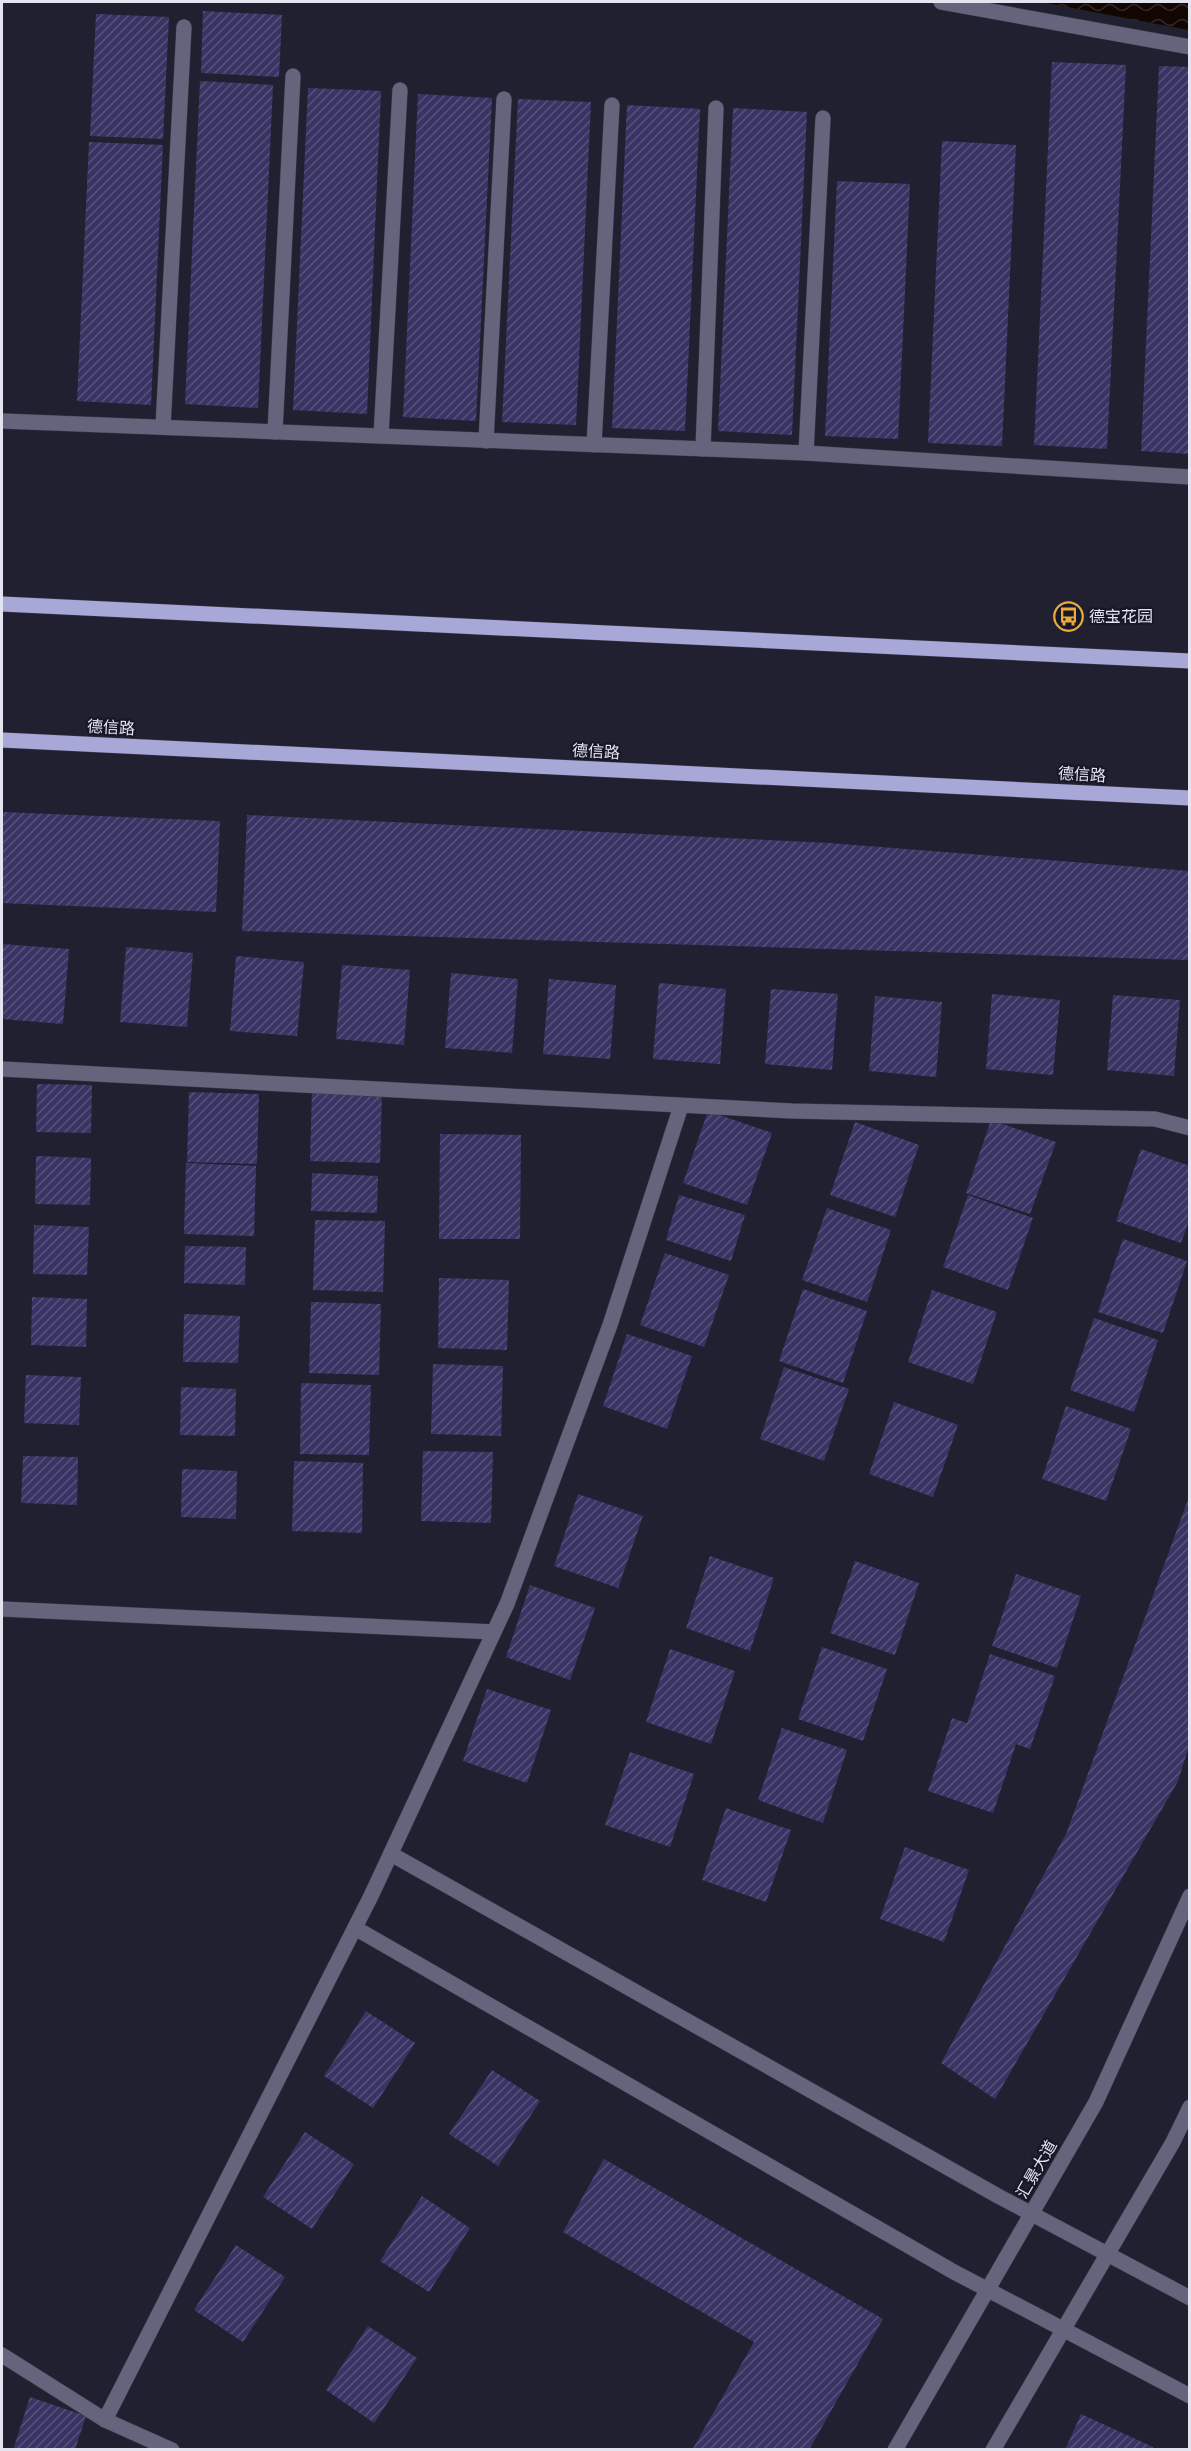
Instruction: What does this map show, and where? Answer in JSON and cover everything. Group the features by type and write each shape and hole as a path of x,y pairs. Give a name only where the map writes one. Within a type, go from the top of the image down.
{"main road":[{"path":"2,604 1190,661"},
{"name":"德信路","path":"2,740 1190,798"}],"street":[{"path":"941,2 1190,46"},
{"path":"163,427 184,27"},
{"path":"275,432 293,76"},
{"path":"381,436 400,90"},
{"path":"486,441 504,99"},
{"path":"594,445 612,105"},
{"path":"703,449 716,108"},
{"path":"806,453 823,118"},
{"path":"2,421 806,453 1190,477"},
{"path":"2,1069 792,1112 1155,1119 1190,1128"},
{"path":"105,2420 391,1854 494,1632 551,1489 610,1325 681,1106"},
{"path":"2,1610 494,1632"},
{"path":"391,1854 1031,2214 1190,2298"},
{"name":"汇景大道","path":"895,2450 1096,2102 1190,1896"},
{"path":"354,1928 986,2289 1190,2396"},
{"path":"993,2450 1173,2142 1190,2107"},
{"path":"2,2355 105,2420 172,2450"}],"water":[{"path":"1041,2 1189,2 1189,30 1183,29"}],"building":[{"path":"203,11 282,15 279,77 201,73"},
{"path":"96,14 169,17 163,139 90,136"},
{"path":"1052,62 1126,65 1107,449 1034,445"},
{"path":"1159,66 1190,67 1190,454 1141,451"},
{"path":"200,81 273,85 258,408 185,404"},
{"path":"308,88 381,91 367,414 293,410"},
{"path":"418,94 492,98 476,421 403,417"},
{"path":"518,99 591,102 576,425 502,422"},
{"path":"627,105 700,109 685,431 612,428"},
{"path":"733,108 807,112 792,435 718,431"},
{"path":"942,141 1016,145 1002,446 928,443"},
{"path":"89,142 163,145 151,405 77,401"},
{"path":"837,181 910,184 898,439 825,436"},
{"path":"2,812 220,821 216,912 2,903"},
{"path":"247,815 829,843 1190,871 1190,960 242,931"},
{"path":"2,944 69,949 63,1024 2,1019"},
{"path":"126,947 193,953 187,1027 120,1022"},
{"path":"236,956 304,962 297,1036 230,1031"},
{"path":"342,965 410,970 404,1045 336,1039"},
{"path":"451,973 518,979 512,1053 445,1048"},
{"path":"549,979 616,985 610,1059 543,1054"},
{"path":"659,983 726,989 720,1064 653,1059"},
{"path":"771,989 838,994 832,1070 765,1064"},
{"path":"992,994 1060,1000 1053,1075 986,1069"},
{"path":"1113,995 1180,1000 1174,1076 1107,1070"},
{"path":"875,996 942,1002 936,1077 869,1071"},
{"path":"37,1084 92,1085 91,1133 36,1132"},
{"path":"312,1090 382,1093 380,1163 310,1161"},
{"path":"189,1092 259,1094 257,1164 187,1162"},
{"path":"708,1111 772,1133 747,1205 683,1183"},
{"path":"991,1120 1056,1142 1030,1214 966,1193"},
{"path":"855,1122 919,1145 895,1217 830,1195"},
{"path":"440,1134 521,1135 520,1239 439,1239"},
{"path":"1141,1149 1190,1166 1190,1218 1181,1243 1116,1221"},
{"path":"36,1156 91,1158 90,1205 35,1204"},
{"path":"186,1163 256,1166 254,1236 184,1234"},
{"path":"312,1173 378,1176 377,1213 311,1211"},
{"path":"679,1195 745,1215 731,1261 666,1240"},
{"path":"968,1195 1033,1218 1008,1290 943,1267"},
{"path":"827,1208 891,1230 867,1302 802,1280"},
{"path":"315,1220 385,1221 383,1292 313,1290"},
{"path":"34,1225 89,1227 87,1275 33,1274"},
{"path":"1123,1239 1187,1261 1163,1333 1098,1312"},
{"path":"185,1246 246,1247 245,1285 184,1283"},
{"path":"665,1253 729,1275 704,1347 640,1325"},
{"path":"439,1278 509,1280 507,1350 438,1348"},
{"path":"803,1289 867,1311 843,1383 779,1361"},
{"path":"932,1290 997,1312 973,1384 908,1362"},
{"path":"32,1297 87,1299 86,1347 31,1345"},
{"path":"311,1302 381,1304 379,1375 309,1373"},
{"path":"184,1314 240,1316 238,1363 183,1362"},
{"path":"1094,1318 1158,1340 1134,1412 1070,1390"},
{"path":"627,1334 692,1356 667,1429 603,1406"},
{"path":"433,1364 503,1366 501,1436 431,1434"},
{"path":"784,1367 849,1389 824,1461 760,1439"},
{"path":"26,1375 81,1377 79,1425 24,1423"},
{"path":"301,1383 371,1385 369,1455 300,1454"},
{"path":"181,1387 236,1389 235,1436 180,1435"},
{"path":"894,1402 958,1425 933,1497 869,1474"},
{"path":"1066,1406 1131,1429 1106,1501 1042,1479"},
{"path":"423,1451 493,1452 491,1523 421,1521"},
{"path":"23,1456 78,1457 77,1505 21,1503"},
{"path":"294,1461 363,1463 362,1533 292,1531"},
{"path":"182,1469 237,1471 236,1519 181,1517"},
{"path":"578,1494 643,1516 618,1588 554,1566"},
{"path":"1190,1494 1190,1743 1178,1781 995,2099 941,2063 1066,1834"},
{"path":"710,1556 774,1578 750,1651 686,1628"},
{"path":"855,1561 919,1583 895,1655 830,1633"},
{"path":"1016,1574 1081,1596 1057,1668 992,1646"},
{"path":"530,1585 595,1608 570,1680 506,1657"},
{"path":"822,1647 887,1669 863,1741 798,1719"},
{"path":"670,1649 735,1671 711,1744 646,1722"},
{"path":"990,1654 1055,1676 1030,1749 1016,1744 993,1813 928,1791 952,1718 967,1723"},
{"path":"487,1689 551,1710 527,1783 463,1761"},
{"path":"782,1728 847,1750 823,1823 758,1800"},
{"path":"630,1752 694,1774 670,1847 605,1825"},
{"path":"726,1808 791,1830 766,1902 702,1880"},
{"path":"905,1847 969,1870 944,1942 880,1919"},
{"path":"366,2011 415,2043 373,2108 324,2076"},
{"path":"492,2070 540,2101 498,2166 449,2134"},
{"path":"305,2132 354,2164 312,2229 263,2197"},
{"path":"604,2159 883,2319 809,2450 692,2450 754,2342 563,2232"},
{"path":"422,2196 470,2228 429,2292 380,2261"},
{"path":"236,2245 285,2277 243,2342 194,2310"},
{"path":"368,2326 417,2358 374,2423 326,2390"},
{"path":"30,2397 86,2416 75,2450 13,2450"},
{"path":"1081,2414 1153,2447 1152,2450 1065,2450"}],"place":[{"name":"德宝花园","path":"1068,616"}]}
